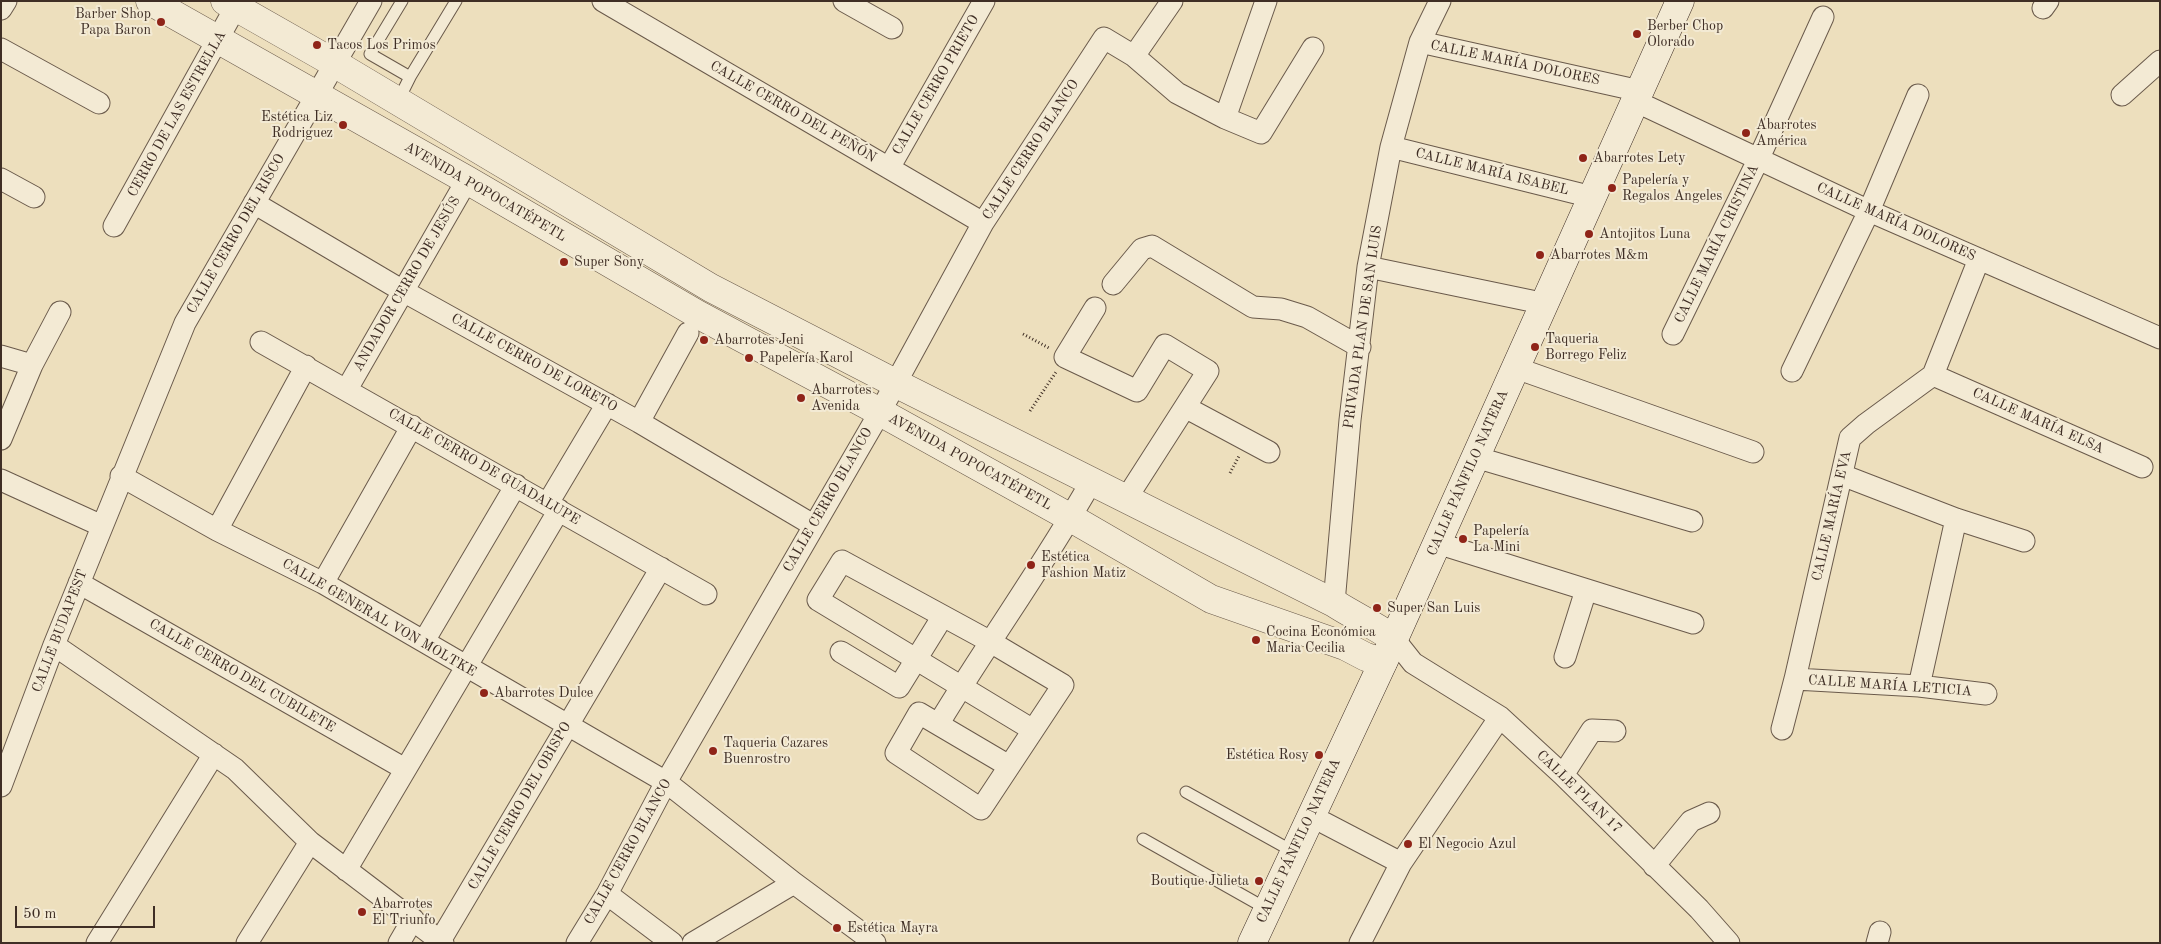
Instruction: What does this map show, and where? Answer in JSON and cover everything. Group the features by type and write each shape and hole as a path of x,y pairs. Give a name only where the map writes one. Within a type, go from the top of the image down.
{"street":[{"path":"1,9 6,1"},
{"name":"AVENIDA POPOCATÉPETL","path":"150,1 467,180 697,314 880,412 1071,518 1211,599 1345,646 1366,657 1389,651"},
{"name":"CALLE CERRO DEL RISCO","path":"121,476 185,323 371,1"},
{"name":"CALLE CERRO DEL PEÑÓN","path":"603,1 983,223"},
{"path":"845,1 892,28"},
{"path":"1172,1 1134,56 1177,93 1225,118 1261,133 1313,48"},
{"path":"1225,118 1266,1"},
{"name":"PRIVADA PLAN DE SAN LUIS","path":"1334,603 1350,420 1368,266 1391,147 1420,42 1440,1"},
{"name":"CALLE PÁNFILO NATERA","path":"1252,943 1389,651 1546,304 1680,1"},
{"path":"233,3 711,288 1126,500 1334,603 1357,618 1378,628 1389,651"},
{"name":"CERRO DE LAS ESTRELLA","path":"114,226 218,40 233,3"},
{"name":"CALLE CERRO PRIETO","path":"889,168 988,4"},
{"name":"CALLE MARÍA CRISTINA","path":"1673,334 1758,158 1823,17"},
{"name":"CALLE CERRO BLANCO","path":"577,943 606,894 666,782 880,412 983,223 1104,38 1134,56"},
{"name":"CALLE MARÍA DOLORES","path":"1420,42 1637,96 1758,158 1869,211 2160,338"},
{"path":"1,49 99,104"},
{"path":"2122,95 2160,61"},
{"path":"1792,371 1869,211 1918,96"},
{"name":"CALLE MARÍA ISABEL","path":"1391,147 1592,197"},
{"path":"1,179 34,197"},
{"name":"ANDADOR CERRO DE JESÚS","path":"346,389 467,180"},
{"name":"CALLE CERRO DE LORETO","path":"254,203 403,291 639,422 813,525"},
{"path":"576,244 593,217"},
{"path":"1113,284 1142,249 1152,246 1253,307 1281,309 1307,317 1360,347"},
{"path":"1934,375 1979,259"},
{"path":"1368,266 1546,304"},
{"path":"1094,308 1065,357 1137,391 1165,345 1208,371 1126,500"},
{"path":"1,439 32,365 60,312"},
{"path":"639,422 688,332"},
{"name":"CALLE CERRO DE GUADALUPE","path":"261,342 706,594"},
{"path":"1,356 32,365"},
{"path":"217,530 306,366"},
{"path":"1516,368 1753,452"},
{"name":"CALLE MARÍA ELSA","path":"1934,375 2142,467"},
{"name":"CALLE MARÍA EVA","path":"1782,729 1795,680 1850,438 1866,424 1934,375"},
{"path":"346,870 466,668 607,404"},
{"path":"1185,407 1269,452"},
{"path":"323,583 412,426"},
{"path":"1476,457 1692,521"},
{"path":"1842,475 1956,519 2024,542"},
{"name":"CALLE BUDAPEST","path":"1,786 121,476"},
{"name":"CALLE GENERAL VON MOLTKE","path":"121,476 217,530 323,583 424,641 466,668 666,782 794,883 875,943"},
{"path":"1,480 102,526"},
{"path":"939,723 989,641 1071,518 1091,482"},
{"path":"424,641 516,485"},
{"path":"1919,686 1956,519"},
{"path":"1437,543 1694,623"},
{"path":"1009,766 939,723 919,713 896,753 981,809 1063,685 989,641 842,561 818,600 1033,730"},
{"name":"CALLE CERRO DEL OBISPO","path":"442,942 567,725 661,568"},
{"name":"CALLE CERRO DEL CUBILETE","path":"79,583 405,769"},
{"path":"1565,657 1586,590"},
{"path":"841,652 900,687 943,616"},
{"path":"1345,646 1357,618"},
{"path":"54,645 235,769 310,842 442,942"},
{"name":"CALLE PLAN 17","path":"1389,651 1413,663 1500,717 1563,775 1699,909 1729,943"},
{"name":"CALLE MARÍA LETICIA","path":"1795,680 1919,686 1986,694"},
{"path":"1360,943 1401,863 1500,717"},
{"path":"1563,775 1592,730 1615,731"},
{"path":"97,943 214,754"},
{"path":"1654,866 1691,821 1709,813"},
{"path":"1311,816 1401,863"},
{"path":"247,943 310,842"},
{"path":"693,943 794,883"},
{"path":"606,894 672,943"},
{"path":"399,943 413,919"}],"lane":[{"path":"402,1 370,54 410,77"},
{"path":"398,101 410,77 456,1"},
{"path":"1186,792 1294,852"},
{"path":"1143,839 1267,909"}],"path":[{"path":"1023,334 1065,357 1030,411"}],"place":[{"name":"Barber Shop Papa Baron","path":"161,22"},
{"name":"Berber Chop Olorado","path":"1637,34"},
{"name":"Tacos Los Primos","path":"317,45"},
{"name":"Estética Liz Rodriguez","path":"343,125"},
{"name":"Abarrotes América","path":"1746,133"},
{"name":"Abarrotes Lety","path":"1583,158"},
{"name":"Papelería y Regalos Angeles","path":"1612,188"},
{"name":"Antojitos Luna","path":"1589,234"},
{"name":"Abarrotes M&m","path":"1540,255"},
{"name":"Super Sony","path":"564,262"},
{"name":"Abarrotes Jeni","path":"704,340"},
{"name":"Taqueria Borrego Feliz","path":"1535,347"},
{"name":"Papelería Karol","path":"749,358"},
{"name":"Abarrotes Avenida","path":"801,398"},
{"name":"Papelería La Mini","path":"1463,539"},
{"name":"Estética Fashion Matiz","path":"1031,565"},
{"name":"Super San Luis","path":"1377,608"},
{"name":"Cocina Económica Maria Cecilia","path":"1256,640"},
{"name":"Abarrotes Dulce","path":"484,693"},
{"name":"Taqueria Cazares Buenrostro","path":"713,751"},
{"name":"Estética Rosy","path":"1319,755"},
{"name":"El Negocio Azul","path":"1408,844"},
{"name":"Boutique Julieta","path":"1259,881"},
{"name":"Abarrotes El Triunfo","path":"362,912"},
{"name":"Estética Mayra","path":"837,928"}]}
